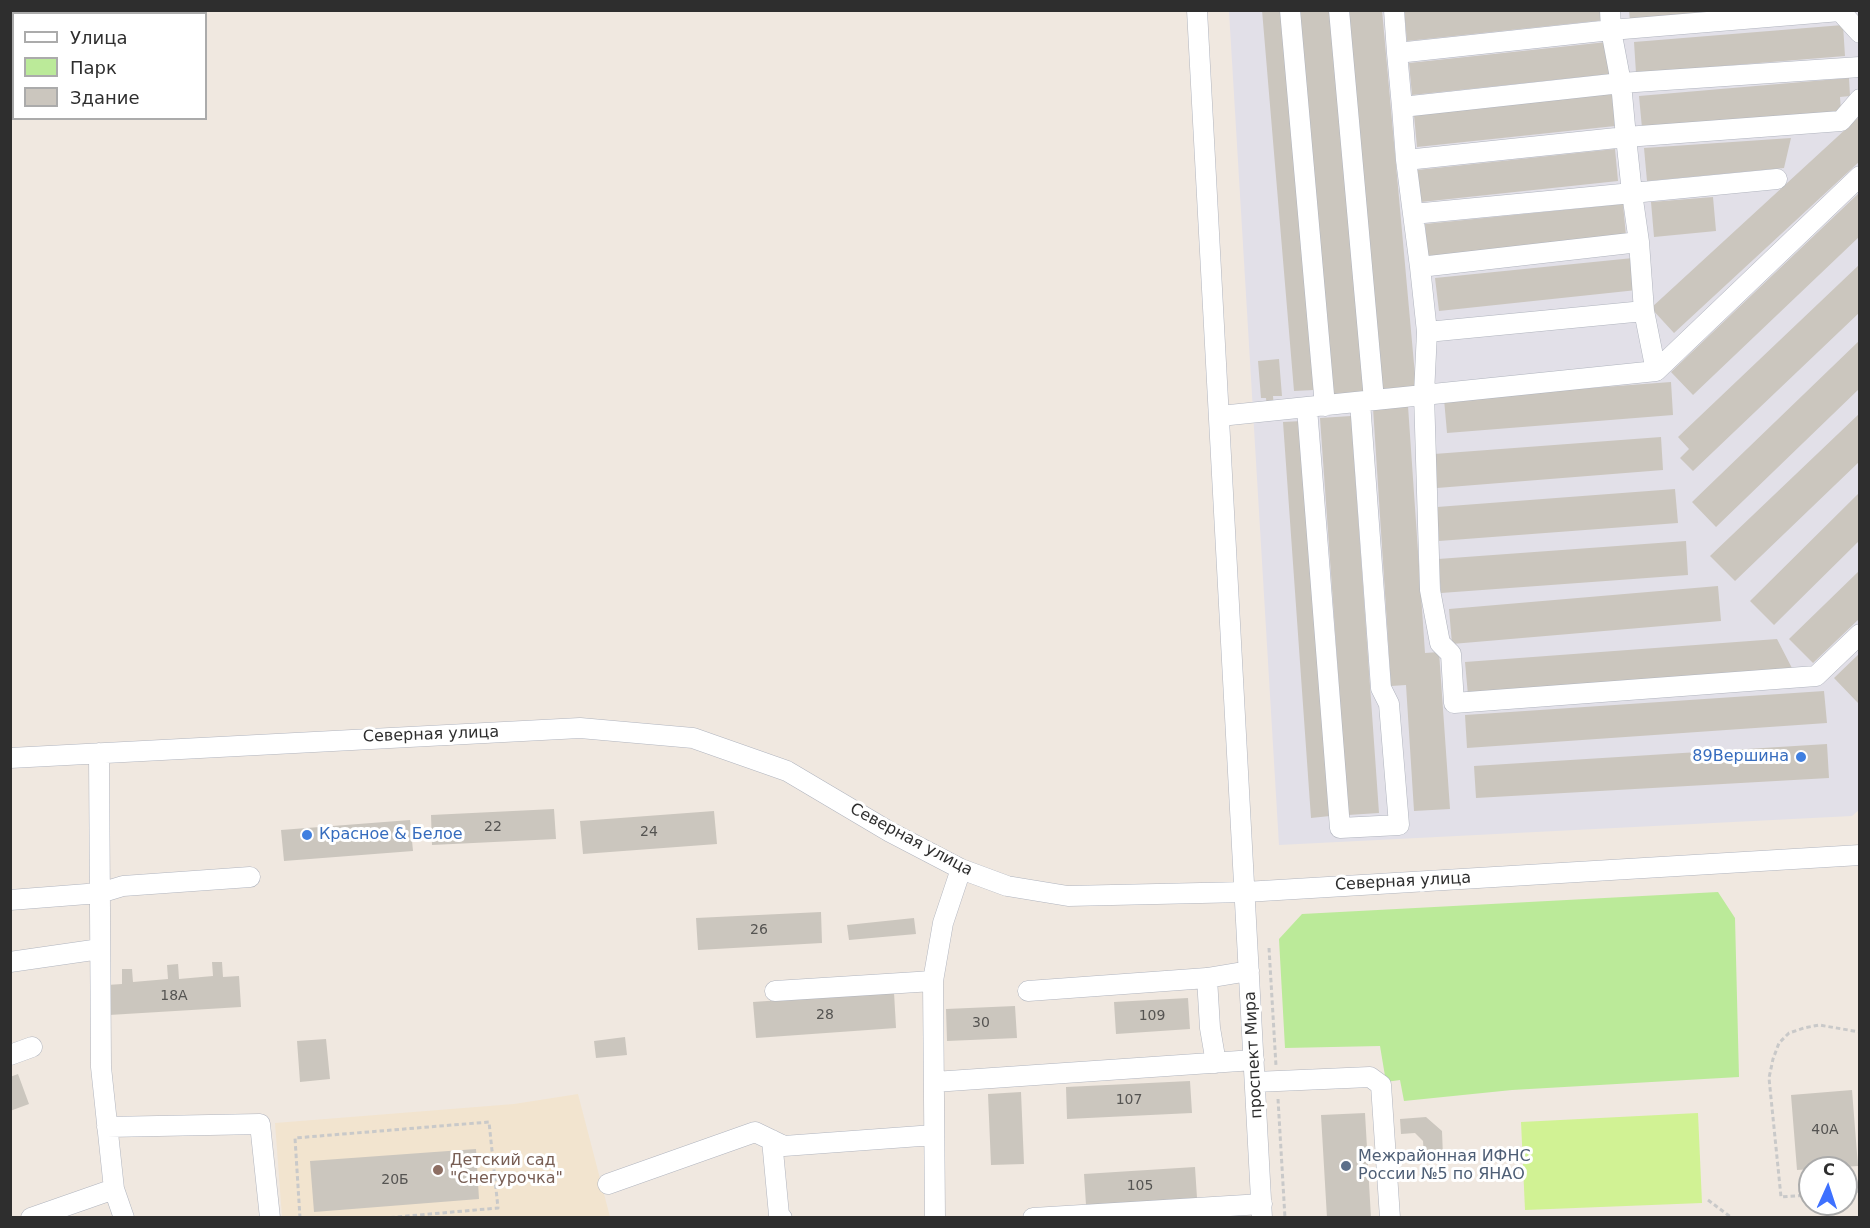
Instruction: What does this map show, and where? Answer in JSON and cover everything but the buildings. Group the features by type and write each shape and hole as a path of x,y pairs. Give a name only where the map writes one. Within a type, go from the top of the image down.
{"street":[{"name":"проспект Мира","path":"1197,10 1262,1210"},
{"path":"1290,10 1340,828 1399,825 1389,704 1381,688 1367,401 1339,10"},
{"path":"1394,10 1406,160 1427,332 1424,394 1430,590 1440,644 1451,654 1454,703 1816,676 1860,634"},
{"path":"1397,52 1611,20 1840,11 1860,33"},
{"path":"1611,20 1621,83 1639,242 1644,311 1656,371"},
{"path":"1402,107 1621,83 1860,67"},
{"path":"1406,160 1626,137 1841,122 1860,99"},
{"path":"1220,416 1656,371 1860,176"},
{"path":"1413,214 1777,179"},
{"path":"1420,267 1639,242"},
{"path":"1427,332 1644,311"},
{"name":"Северная улица","path":"10,758 580,728 693,738 787,771 890,832 961,869 1007,886 1068,896 1142,896 1245,891 1859,855"},
{"path":"99,753 101,1067 114,1189 124,1218"},
{"path":"935,1218 933,981 943,922 961,869"},
{"path":"10,900 100,893 123,886 250,877"},
{"path":"10,962 100,949"},
{"path":"1028,991 1207,978 1249,971"},
{"path":"1207,978 1210,1028 1216,1063"},
{"path":"775,991 933,981"},
{"path":"10,1055 32,1047"},
{"path":"934,1082 1254,1060"},
{"path":"1255,1082 1370,1077 1381,1085 1390,1218"},
{"path":"107,1127 260,1124 270,1218"},
{"path":"608,1184 755,1132 784,1146 934,1135"},
{"path":"772,1140 779,1215 782,1218"},
{"path":"31,1218 114,1189"},
{"path":"1033,1218 1262,1210"}],"path":[{"path":"1798,1196 1781,1197 1769,1078 1779,1043 1789,1033 1819,1025 1860,1032"},
{"path":"300,1218 295,1138 489,1122 498,1208 385,1218"},
{"path":"1708,1200 1732,1218"}],"shaded area":[{"path":"1229,11 1859,11 1860,809 1852,816 1279,845"},
{"name":"Детский сад \"Снегурочка\"","path":"578,1094 610,1217 282,1217 275,1123 514,1104"}],"green space":[{"path":"1718,892 1735,918 1739,1077 1512,1090 1404,1101 1400,1080 1386,1082 1380,1046 1285,1048 1279,939 1302,914"},
{"path":"1698,1113 1702,1203 1525,1210 1521,1122"}],"place":[{"name":"89Вершина","path":"1801,757"},
{"name":"Красное & Белое","path":"307,835"},
{"name":"Межрайонная ИФНС России №5 по ЯНАО","path":"1346,1166"},
{"name":"Детский сад \"Снегурочка\"","path":"438,1170"}]}
